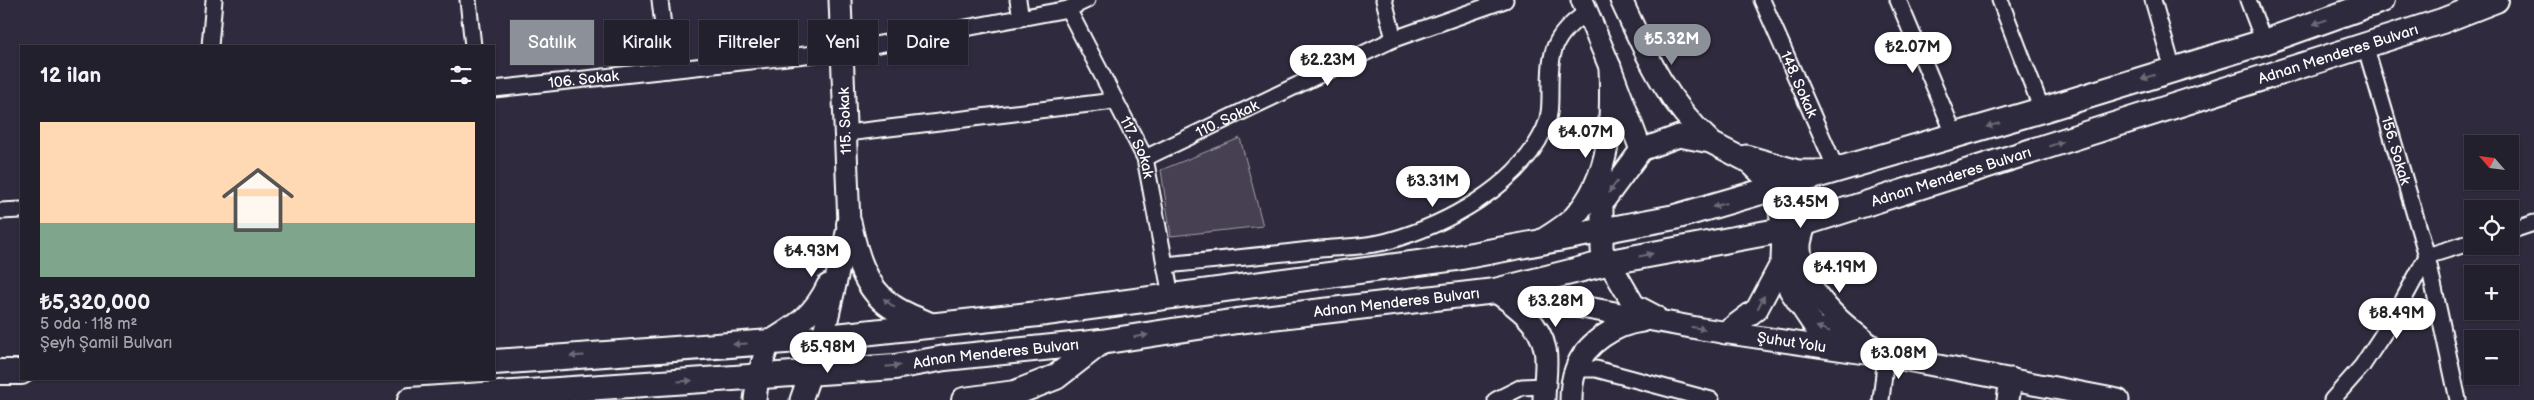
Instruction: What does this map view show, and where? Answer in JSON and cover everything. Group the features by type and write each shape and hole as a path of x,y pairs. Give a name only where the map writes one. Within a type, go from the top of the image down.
{"main road":[{"name":"115. Sokak","path":"840,0 841,20"},
{"path":"1621,0 1658,80 1679,136"},
{"name":"Adnan Menderes Bulvarı","path":"410,400 894,367 945,358 1102,342 1238,322 1495,291 1610,262 1783,230 1806,221 2365,45 2496,0"},
{"path":"495,362 823,337 1171,296 1456,258 1675,217 1955,136 2173,70 2264,42 2378,1"},
{"path":"1584,6 1610,67 1641,150"},
{"name":"115. Sokak","path":"769,342 803,321 820,303 831,279 849,218 843,65"},
{"path":"1538,243 1573,218 1591,193 1603,169 1611,110 1610,67"},
{"path":"1658,80 1689,123 1710,142"},
{"path":"1659,321 1634,305 1602,250 1602,203 1641,150 1679,136 1710,142 1734,153 1750,162 1776,188 1783,230 1782,262 1790,290 1815,327 1869,344"},
{"path":"1734,153 1798,171 1836,170"},
{"path":"849,218 856,257 876,290 889,306 932,325"},
{"path":"801,400 823,337 849,218"},
{"path":"1806,221 1800,243 1802,262 1813,288 1831,311 1886,356"},
{"path":"1725,333 1758,310 1782,262"},
{"path":"1495,291 1518,306 1536,327 1546,350 1544,393"},
{"name":"Şuhut Yolu","path":"1495,291 1725,333 1886,356 2009,390 2118,400"},
{"path":"1570,400 1576,368 1597,341 1615,328 1659,321"},
{"path":"755,400 758,376 769,342"},
{"path":"964,400 1015,393 1056,377 1102,342"},
{"path":"0,372 20,372"},
{"path":"635,385 664,400"}],"street":[{"path":"210,45 214,0"},
{"path":"468,0 473,45"},
{"path":"660,0 668,70"},
{"path":"1018,0 1021,18"},
{"name":"106. Sokak","path":"878,44 1068,9 1087,0"},
{"path":"1384,0 1394,39"},
{"name":"110. Sokak","path":"1145,158 1394,39 1505,0"},
{"name":"148. Sokak","path":"1762,0 1836,170"},
{"path":"1898,0 1955,136"},
{"path":"2000,0 2042,110"},
{"path":"2153,0 2173,70"},
{"path":"2248,0 2264,42"},
{"path":"1166,265 1386,242 1427,228 1464,208 1505,181 1524,163 1545,129 1550,108 1552,59 1556,41 1584,6"},
{"name":"117. Sokak","path":"1068,9 1145,158 1171,296"},
{"name":"156. Sokak","path":"2365,45 2427,256 2458,400"},
{"name":"106. Sokak","path":"495,89 808,55"},
{"path":"847,133 1115,101"},
{"path":"0,211 20,210"},
{"path":"2519,227 2534,223"},
{"path":"2332,400 2362,366 2393,319 2427,256 2464,244"},
{"path":"1881,400 1886,356"},
{"path":"1584,369 1596,369 1711,400"},
{"path":"1498,399 1522,387 1544,393"}],"shaded area":[{"path":"1240,138 1263,226 1171,236 1161,170"}]}
